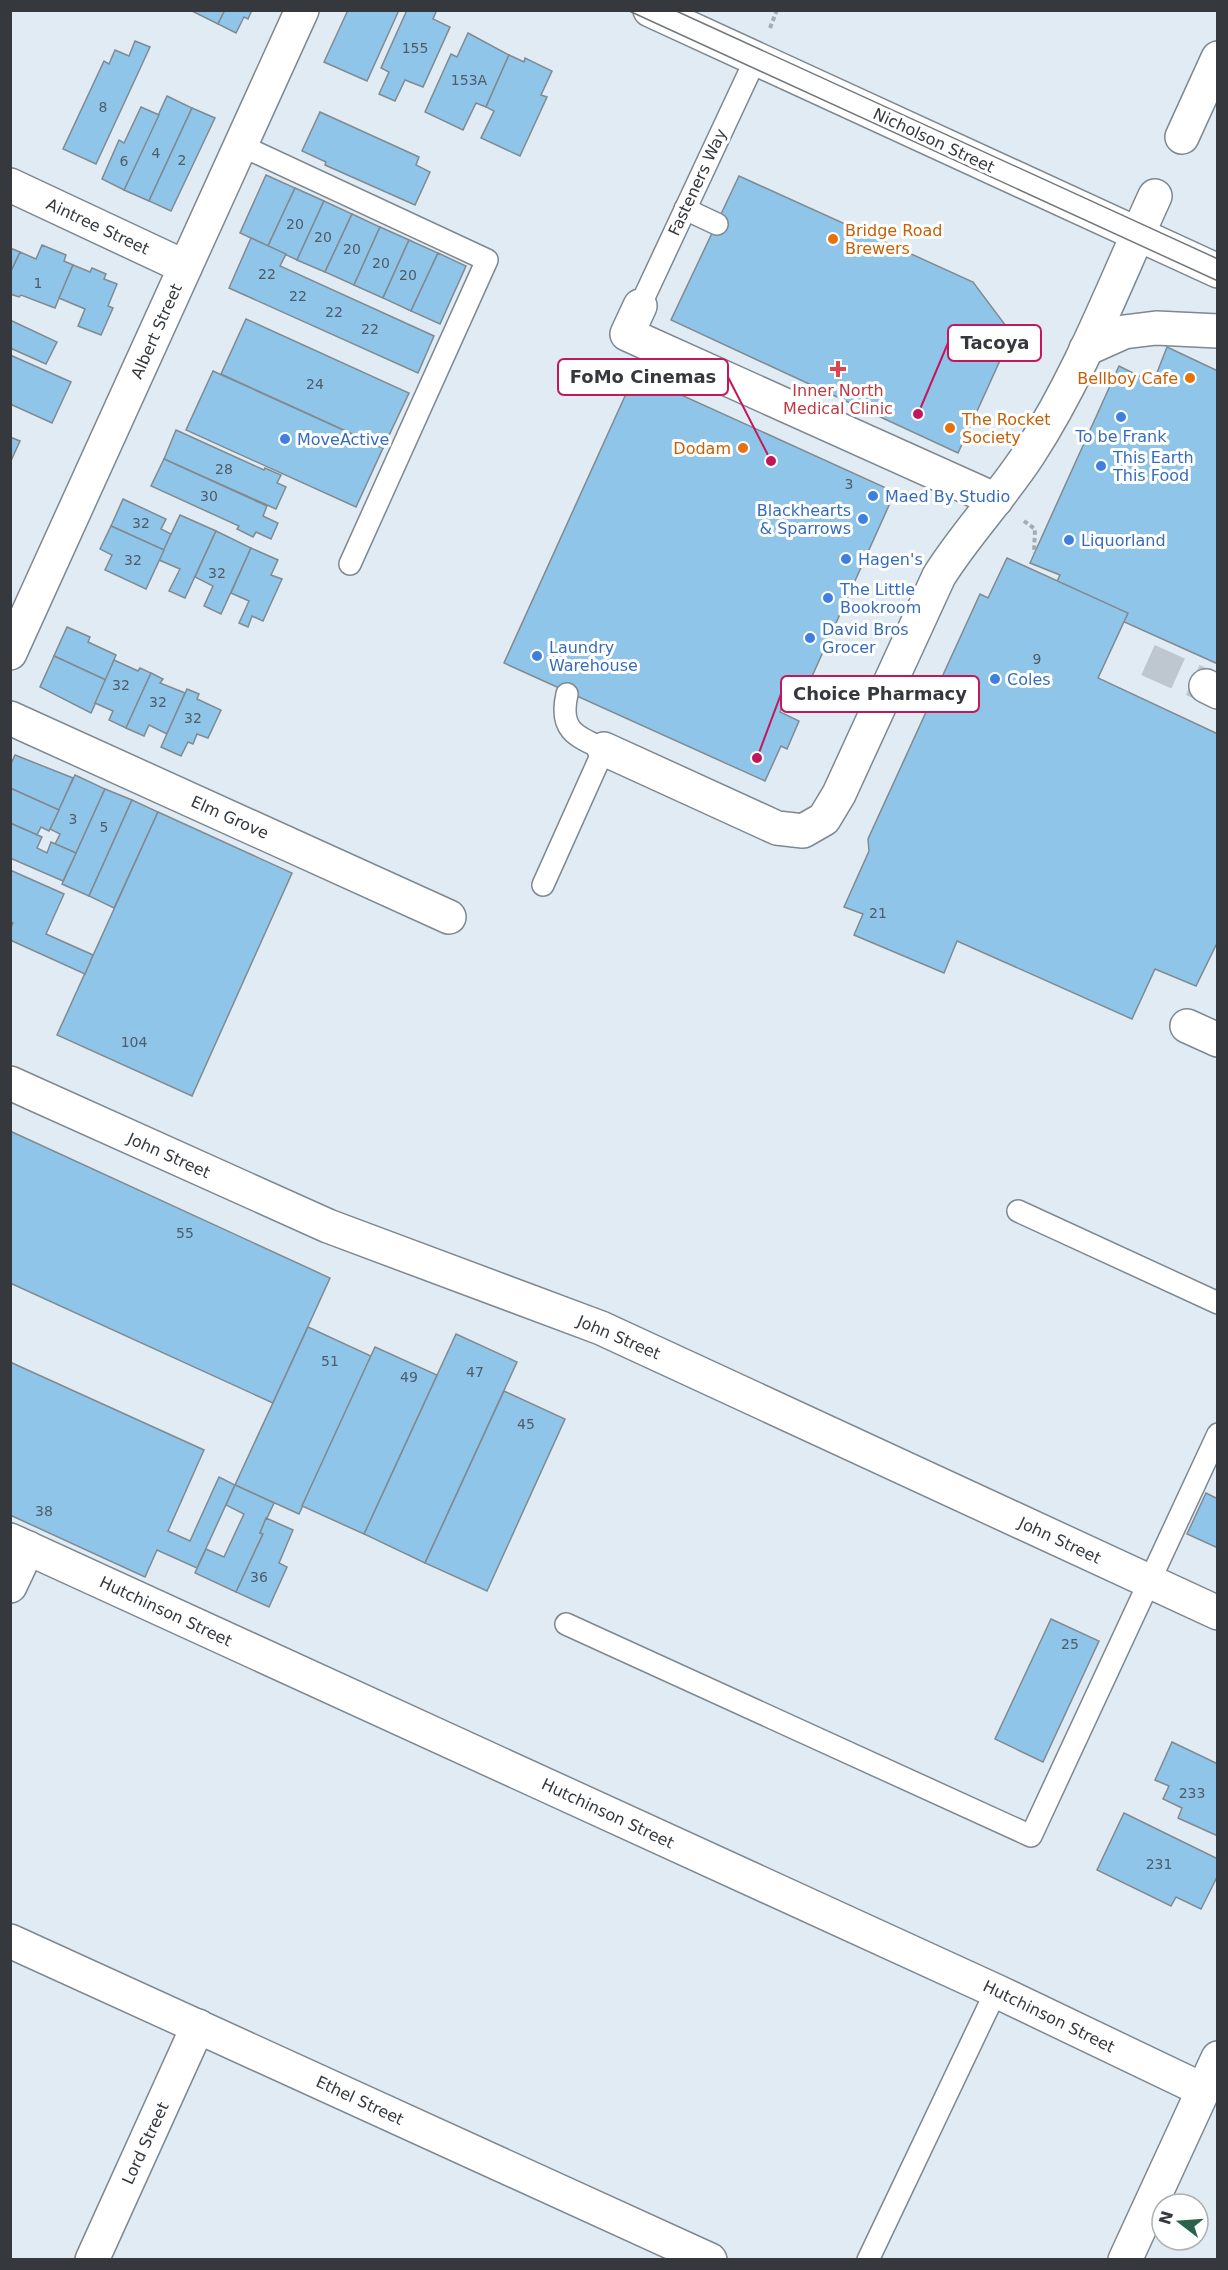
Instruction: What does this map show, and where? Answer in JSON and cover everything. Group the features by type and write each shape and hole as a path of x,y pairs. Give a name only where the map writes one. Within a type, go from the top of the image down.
{"street":[{"name":"Albert Street","path":"10,653 302,10"},
{"name":"Nicholson Street","path":"650,10 1218,271"},
{"path":"1182,137 1218,58"},
{"name":"Aintree Street","path":"10,185 184,267"},
{"path":"604,749 777,828 803,831 824,819 839,794 939,576 955,551 1029,454 1046,425 1086,349 1155,196"},
{"path":"640,306 627,334 996,500"},
{"path":"1086,349 1124,332 1156,328 1218,331"},
{"name":"Elm Grove","path":"10,718 448,916"},
{"path":"1187,1026 1218,1040"},
{"name":"John Street","path":"10,1083 328,1226 601,1328 1218,1614"},
{"path":"10,1586 19,1544"},
{"name":"Hutchinson Street","path":"19,1544 996,1991 1203,2090"},
{"name":"Ethel Street","path":"10,1941 710,2259"},
{"name":"Lord Street","path":"92,2259 198,2026"},
{"path":"1125,2259 1218,2058"}],"lane":[{"name":"Fasteners Way","path":"640,306 756,58"},
{"path":"240,145 487,260 350,564"},
{"path":"685,209 717,224"},
{"path":"543,885 604,749 580,738 568,727 564,710 567,694"},
{"path":"1018,1211 1218,1303"},
{"path":"566,1624 1030,1836 1218,1434"},
{"path":"868,2259 996,1991"}],"building":[{"path":"190,10 225,10 218,24"},
{"path":"225,10 252,10 248,19 244,17 236,33 218,24"},
{"path":"348,10 399,10 367,81 324,62"},
{"path":"407,10 433,10 436,12 433,19 450,27 423,87 405,80 395,101 379,94 389,72 381,68"},
{"path":"468,33 509,55 486,107 476,103 463,130 425,112 451,54 457,57"},
{"path":"135,41 150,47 96,164 63,149 104,61 109,64 115,50 129,56"},
{"path":"509,55 524,62 525,58 552,71 541,95 547,97 520,156 481,138 494,111 486,107"},
{"path":"167,96 192,108 149,201 124,190"},
{"path":"141,107 159,115 124,190 102,179 119,140 124,143"},
{"path":"192,108 215,118 171,211 149,201"},
{"path":"320,112 419,157 416,165 430,172 415,205 325,165 326,162 302,151"},
{"path":"266,175 295,188 268,246 240,233"},
{"path":"739,176 973,282 1012,334 958,453 671,320"},
{"path":"295,188 324,201 297,260 268,246"},
{"path":"324,201 352,214 325,272 297,260"},
{"path":"352,214 380,227 354,285 325,272"},
{"path":"380,227 409,240 383,298 354,285"},
{"path":"251,238 286,254 280,266 434,336 418,373 229,288"},
{"path":"409,240 438,253 411,311 383,298"},
{"path":"42,245 66,255 64,261 73,265 55,308 21,295 19,297 10,294 10,273 20,252 36,259"},
{"path":"10,248 20,252 10,273"},
{"path":"438,253 466,266 440,324 411,311"},
{"path":"73,265 90,272 92,268 106,274 104,279 117,284 108,306 113,308 101,335 78,326 85,309 59,298"},
{"path":"246,319 409,393 383,448 221,374"},
{"path":"10,320 57,342 46,364 10,348"},
{"path":"1167,347 1218,371 1218,664 1053,590 1060,575 1030,563 1119,366 1153,383"},
{"path":"10,355 71,382 52,423 10,404"},
{"name":"MoveActive","path":"213,371 383,448 356,507 186,430"},
{"path":"635,374 895,492 800,703 787,697 780,712 799,721 787,749 781,746 765,781 504,663"},
{"path":"176,430 264,470 265,468 281,475 277,483 286,487 276,509 164,459"},
{"path":"10,437 20,441 10,463"},
{"path":"164,459 267,506 263,516 278,523 271,539 256,532 253,537 237,529 239,526 151,486"},
{"path":"123,499 166,519 161,529 171,534 164,550 111,526"},
{"path":"180,515 216,531 185,598 169,591 180,569 159,560"},
{"path":"111,526 164,550 146,589 105,570 112,555 100,549"},
{"path":"216,531 251,548 221,614 204,606 213,586 195,577"},
{"path":"251,548 278,560 271,575 282,579 263,621 252,616 248,627 239,623 249,601 231,593"},
{"path":"1007,558 1128,613 1098,678 1218,734 1218,941 1196,986 1155,969 1132,1019 957,941 944,973 854,935 863,914 844,907 869,851 868,839 980,594 988,598"},
{"path":"67,627 90,637 88,642 116,655 106,680 54,656"},
{"path":"54,656 106,680 91,713 40,687"},
{"path":"114,660 138,671 140,668 151,673 126,728 109,720 113,711 95,703"},
{"path":"151,673 163,679 160,683 185,693 167,734 149,725 144,736 126,728"},
{"path":"187,689 199,694 197,699 221,710 208,738 197,734 193,744 188,742 181,756 161,747"},
{"path":"15,755 73,778 59,810 10,788 10,766"},
{"path":"75,775 105,789 76,853 55,844 60,834 50,829"},
{"path":"10,788 59,810 49,831 41,827 37,835 10,823"},
{"path":"105,789 132,800 89,896 62,884"},
{"path":"132,800 158,812 114,908 89,896"},
{"path":"158,812 292,873 192,1096 57,1035"},
{"path":"10,823 42,837 37,848 47,853 51,842 76,853 63,881 10,858"},
{"path":"10,870 64,894 46,934 93,955 85,974 10,940 13,923 10,922"},
{"path":"10,1131 330,1278 273,1403 10,1283"},
{"path":"308,1327 371,1356 299,1514 235,1485"},
{"path":"456,1334 517,1362 425,1563 364,1534"},
{"path":"375,1347 437,1375 364,1534 302,1506"},
{"path":"10,1362 204,1450 168,1531 190,1541 219,1477 235,1485 197,1568 157,1550 145,1577 10,1515"},
{"path":"504,1391 565,1419 487,1591 425,1563"},
{"path":"235,1485 274,1503 260,1533 263,1534 236,1592 195,1573 206,1549 224,1557 244,1514 226,1505"},
{"path":"1206,1493 1218,1499 1218,1548 1187,1534"},
{"path":"266,1518 293,1530 279,1563 287,1567 269,1607 236,1592 263,1534 260,1533"},
{"path":"1051,1619 1099,1641 1043,1762 995,1739"},
{"path":"1172,1742 1218,1764 1218,1836 1178,1818 1182,1808 1163,1799 1169,1786 1155,1780"},
{"path":"1124,1813 1218,1859 1218,1875 1201,1909 1176,1897 1171,1906 1097,1870"}],"tunnel":[{"path":"1148,660 1206,686"}],"tram line":[{"path":"627,10 1218,281"},
{"path":"674,10 1218,259"}],"place":[{"name":"Bridge Road Brewers","path":"833,239"},
{"name":"Inner North Medical Clinic","path":"838,369"},
{"name":"Bellboy Cafe","path":"1190,378"},
{"name":"Tacoya","path":"918,414"},
{"name":"To be Frank","path":"1121,417"},
{"name":"The Rocket Society","path":"950,428"},
{"name":"MoveActive","path":"285,439"},
{"name":"Dodam","path":"743,448"},
{"name":"FoMo Cinemas","path":"771,461"},
{"name":"This Earth This Food","path":"1101,466"},
{"name":"Maed By Studio","path":"873,496"},
{"name":"Blackhearts & Sparrows","path":"863,519"},
{"name":"Liquorland","path":"1069,540"},
{"name":"Hagen's","path":"846,559"},
{"name":"The Little Bookroom","path":"828,598"},
{"name":"David Bros Grocer","path":"810,638"},
{"name":"Laundry Warehouse","path":"537,656"},
{"name":"Coles","path":"995,679"},
{"name":"Choice Pharmacy","path":"757,758"}]}
